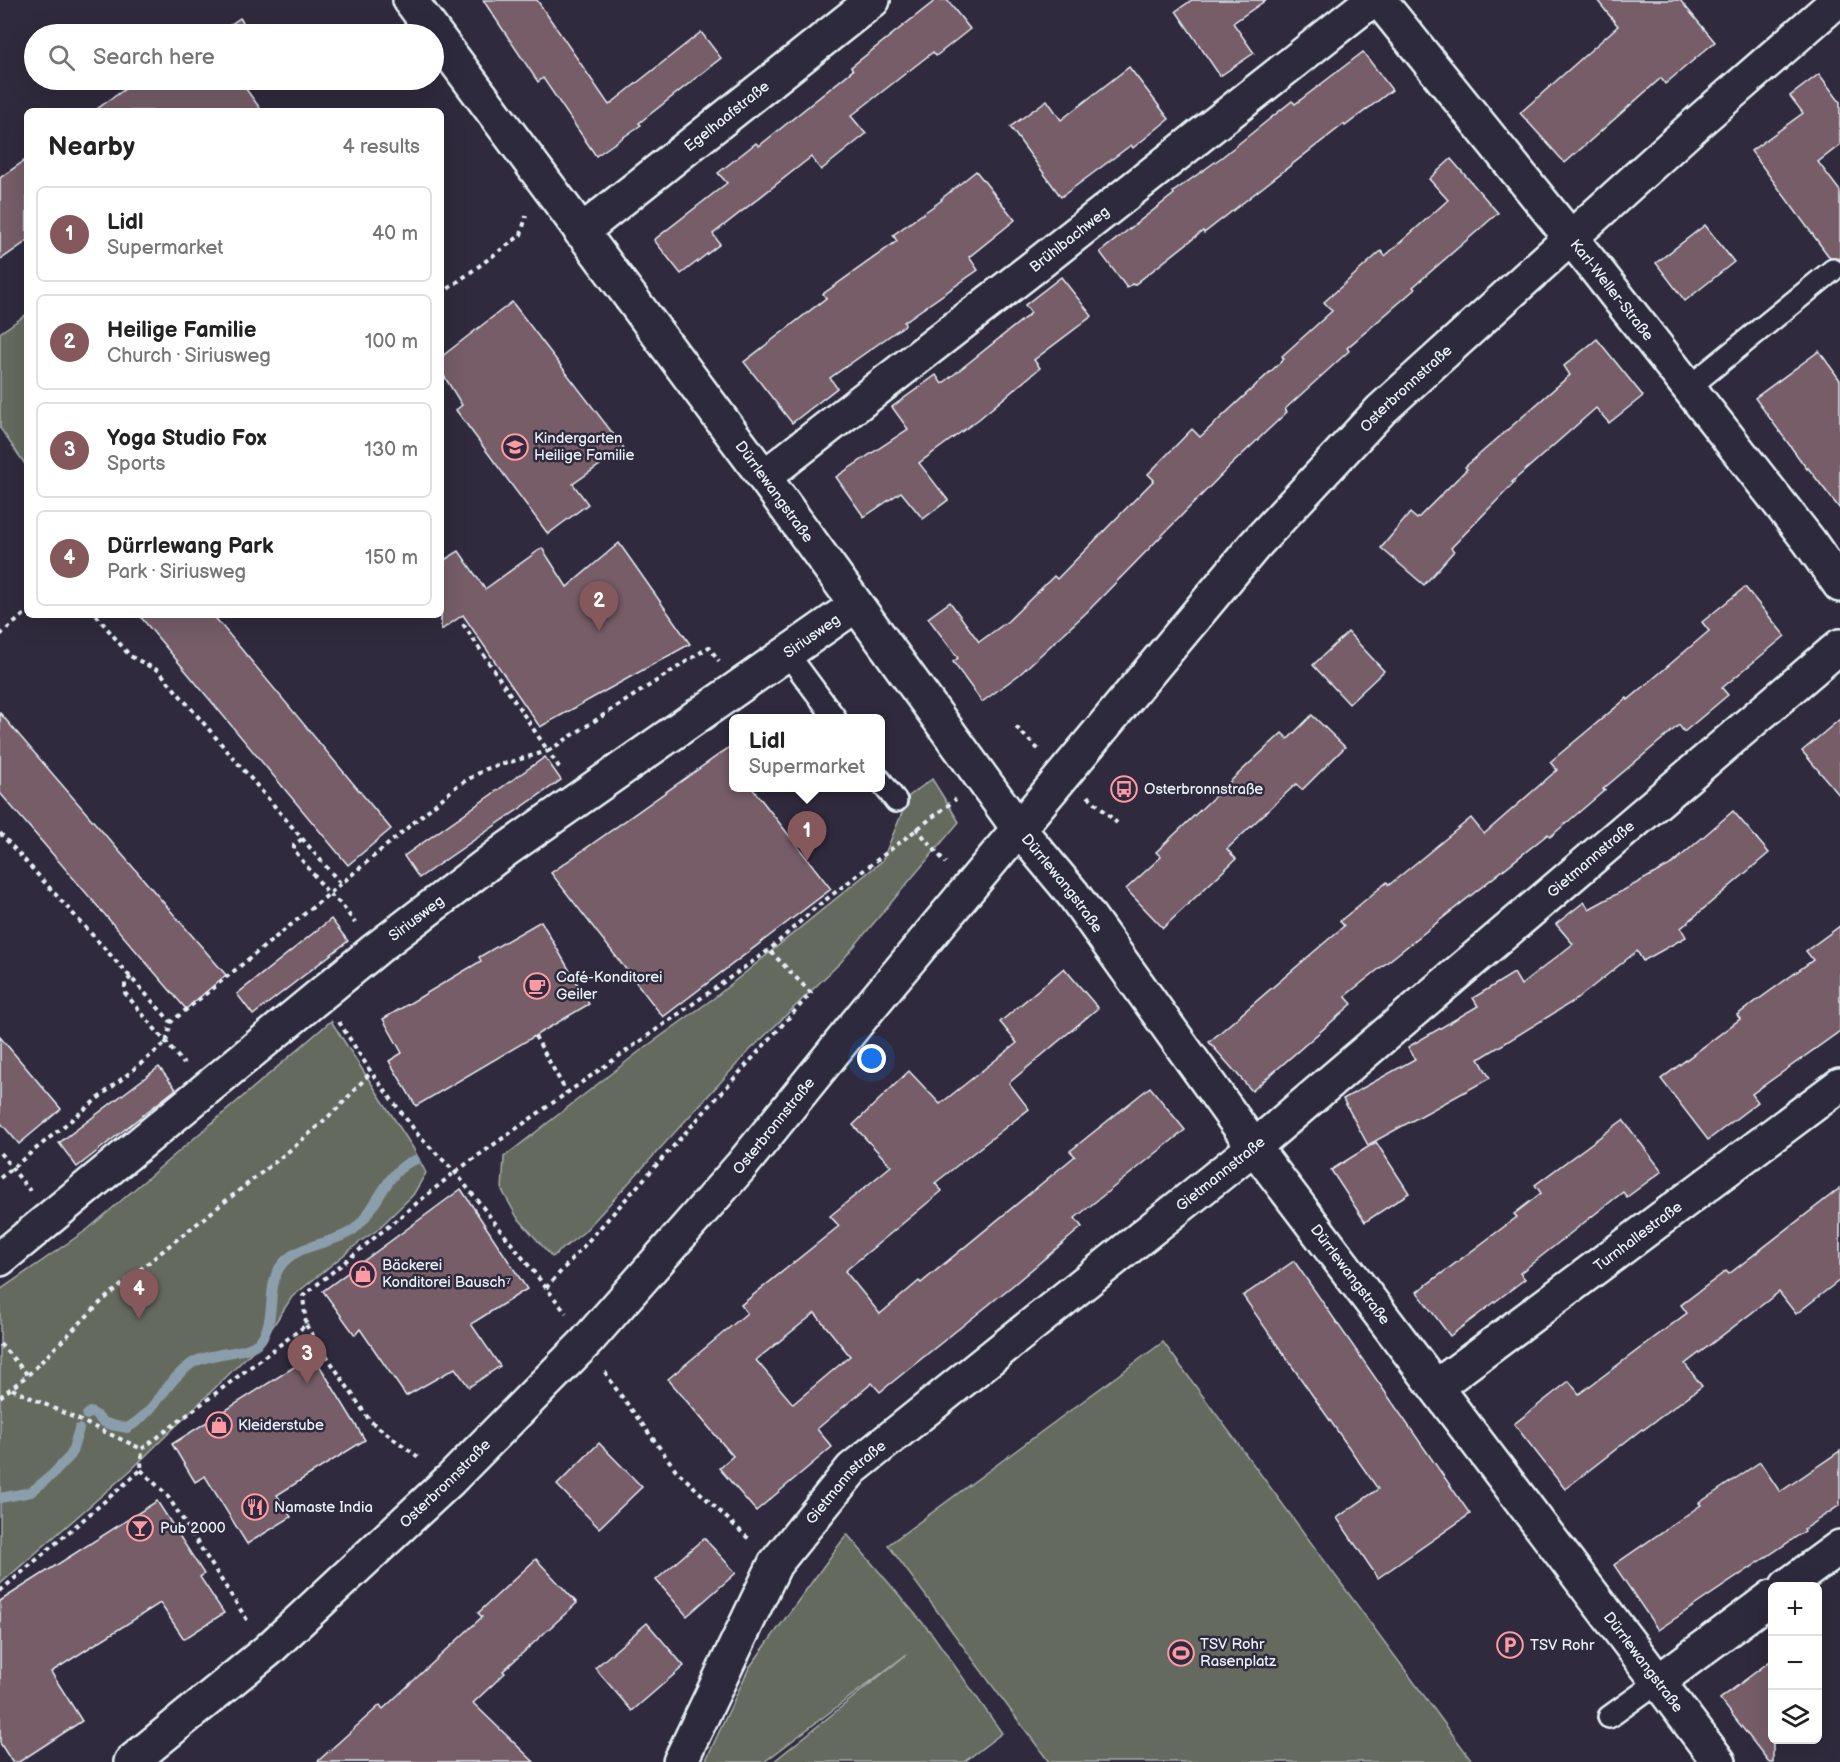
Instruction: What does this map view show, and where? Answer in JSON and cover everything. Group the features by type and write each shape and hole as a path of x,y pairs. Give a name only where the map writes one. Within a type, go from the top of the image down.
{"street":[{"name":"Dürrlewangstraße","path":"410,0 428,24"},
{"name":"Brühlbachweg","path":"764,477 1372,0"},
{"name":"Karl-Weller-Straße","path":"1379,0 1570,237 1809,541 1840,585"},
{"name":"Osterbronnstraße","path":"131,1762 267,1651 450,1480 587,1341 742,1165 1018,828 1254,546 1381,410 1696,124 1839,0"},
{"name":"Egelhaafstraße","path":"581,232 863,3"},
{"name":"Dürrlewangstraße","path":"444,46 764,477 1018,828 1073,894 1254,1148 1719,1762"},
{"name":"Siriusweg","path":"0,1259 320,993 507,849 856,605"},
{"name":"Gietmannstraße","path":"680,1762 775,1564 852,1469 1254,1148 1840,646"},
{"name":"Turnhallestraße","path":"1436,1387 1840,1085"},
{"path":"1794,1582 1840,1547"},
{"path":"1659,1681 1768,1601"}],"lane":[{"path":"1688,388 1833,270"},
{"path":"787,653 833,714"},
{"path":"885,787 896,801"},
{"path":"1609,1717 1659,1681"}],"path":[{"path":"444,292 521,235 529,206 549,190"},
{"path":"0,634 24,614"},
{"path":"98,618 130,657 159,671 341,884"},
{"path":"463,624 580,798"},
{"path":"0,1178 166,1043 171,1022 329,894 458,785 486,769 548,751 709,647 736,688"},
{"path":"450,1480 370,1421 306,1325 303,1296 455,1172 769,950 815,908 984,778"},
{"path":"896,801 917,829 970,887"},
{"path":"0,833 171,1022"},
{"path":"302,839 294,845 294,850 329,894 349,914"},
{"path":"546,1288 811,993 769,950"},
{"path":"131,977 125,983 125,993 180,1059"},
{"path":"320,993 371,1072 419,1136 455,1172 587,1341 614,1386 676,1470 775,1564"},
{"path":"535,1036 567,1093"},
{"path":"0,1397 28,1375 102,1301 294,1147 338,1108 371,1072"},
{"path":"0,1153 28,1189"},
{"path":"142,1449 306,1325"},
{"path":"0,1344 28,1375"},
{"path":"12,1389 142,1449"},
{"path":"0,1591 141,1470 142,1449"},
{"path":"141,1470 167,1495 267,1651"}],"green space":[{"path":"24,316 24,463 0,428 0,333"},
{"path":"932,779 959,822 841,962 748,1052 584,1232 552,1257 517,1217 502,1190 504,1157 640,1051 714,998 882,861 909,796"},
{"path":"331,1021 413,1148 426,1173 413,1195 376,1231 292,1297 264,1340 131,1470 0,1584 0,1290 88,1229"},
{"name":"TSV Rohr Rasenplatz","path":"1163,1342 1473,1762 1049,1762 888,1545"},
{"path":"847,1534 933,1635 1002,1733 964,1762 773,1762 907,1654 764,1762 705,1762 749,1668"}],"building":[{"path":"483,0 537,0 609,105 701,32 721,58 639,123 641,125 596,156 543,78 538,82"},
{"path":"936,0 947,0 970,29 936,56 933,52 851,116 866,134 821,170 811,157 713,234 720,244 681,274 654,240 727,183 718,173 756,143 759,146 853,70 851,67"},
{"path":"1192,0 1266,0 1233,23 1254,53 1220,76 1176,11"},
{"path":"1597,0 1680,0 1715,42 1665,84 1661,78 1565,163 1520,113 1618,26"},
{"path":"240,18 244,24 231,24"},
{"path":"1363,52 1392,90 1345,126 1344,124 1204,233 1203,231 1134,285 1127,288 1100,252 1174,194 1173,192 1222,157 1292,101 1295,104"},
{"path":"1129,67 1169,119 1133,148 1131,145 1061,197 1010,127 1047,100 1061,120"},
{"path":"1819,74 1840,102 1840,145 1818,162 1840,191 1840,260 1830,258 1751,151 1803,113 1790,96"},
{"path":"124,90 247,90 260,108 98,108"},
{"path":"1451,159 1498,213 1347,348 1349,351 1285,409 1287,412 1230,466 1087,612 1020,674 982,702 953,662 958,658 928,618 950,602 979,642 1008,621 1054,576 1057,579 1154,480 1148,474 1192,429 1200,437 1284,359 1282,356 1332,311 1324,302 1381,251 1385,256 1448,200 1429,179"},
{"path":"24,161 24,243 0,260 0,178"},
{"path":"976,171 1015,220 969,257 978,270 830,378 837,388 792,423 744,362 826,298 823,294 897,241 893,235 942,200"},
{"path":"1705,225 1734,262 1685,301 1656,263"},
{"path":"1061,277 1092,316 1034,360 1040,368 979,419 919,463 948,500 923,519 901,492 864,517 836,477 908,429 892,407 936,375 942,384 1031,313 1025,305"},
{"path":"512,302 624,448 573,484 588,504 548,534 456,410 462,405 444,376 444,355"},
{"path":"1597,339 1643,396 1609,423 1596,408 1512,482 1514,483 1451,548 1454,551 1424,585 1381,548 1410,513 1417,519 1467,469 1465,467 1570,375 1564,366"},
{"path":"1819,351 1840,380 1840,509 1807,469 1755,398"},
{"path":"619,543 690,644 540,727 463,615 441,630 441,618 444,618 444,560 459,551 485,589 542,548 567,587"},
{"path":"1745,587 1785,636 1722,688 1728,695 1684,732 1679,725 1550,837 1548,834 1345,996 1352,1004 1252,1091 1209,1042 1344,926 1340,921 1387,882 1389,885 1471,818 1484,834 1557,770 1550,762 1709,631 1702,622"},
{"path":"142,618 215,618 391,829 348,865"},
{"path":"1348,632 1384,671 1349,704 1313,665"},
{"path":"0,713 226,975 186,1009 0,793"},
{"path":"1312,715 1345,747 1302,790 1296,784 1227,849 1236,859 1163,928 1126,889 1161,857 1156,852 1236,776 1282,733 1288,739"},
{"path":"1840,719 1840,796 1802,751"},
{"path":"729,748 729,792 755,792 831,889 663,1017 551,873"},
{"path":"545,757 561,780 419,878 404,856"},
{"path":"1733,811 1769,853 1681,928 1686,937 1643,961 1637,951 1577,999 1479,1059 1490,1078 1368,1145 1343,1099 1415,1059 1408,1047 1478,1006 1473,998 1514,973 1521,985 1573,944 1556,924 1584,902 1589,909 1672,864"},
{"path":"331,919 348,941 253,1015 237,994"},
{"path":"541,921 589,1004 416,1106 389,1061 402,1053 383,1019 481,961 479,957"},
{"path":"1840,926 1840,1031 1752,1094 1758,1102 1708,1140 1661,1079 1740,1019 1737,1015 1813,960 1806,951"},
{"path":"1064,968 1098,1008 1009,1083 1029,1109 935,1183 942,1191 845,1271 880,1314 1075,1156 1070,1151 1150,1087 1185,1130 1075,1218 1082,1227 1012,1286 880,1392 872,1383 817,1429 832,1447 756,1511 719,1468 733,1456 668,1379 747,1313 741,1305 839,1226 830,1216 891,1166 853,1125 909,1071 940,1104 1017,1043 1000,1022","holes":["815,1313 850,1356 793,1404 756,1360"]},
{"path":"0,1037 61,1109 19,1144 0,1122"},
{"path":"159,1067 176,1089 77,1167 59,1143"},
{"path":"1623,1120 1662,1171 1627,1197 1623,1192 1520,1273 1525,1279 1450,1336 1417,1292 1517,1217 1514,1214 1541,1193 1535,1185"},
{"path":"1376,1142 1409,1193 1365,1222 1331,1170"},
{"path":"1840,1188 1840,1280 1796,1314 1779,1292 1685,1364 1702,1386 1565,1489 1514,1424 1569,1381 1579,1394 1687,1313 1681,1305 1726,1271 1729,1274"},
{"path":"461,1189 527,1289 471,1324 500,1366 469,1387 455,1368 406,1396 360,1329 355,1335 323,1291"},
{"path":"1294,1261 1470,1514 1378,1578 1337,1518 1378,1489 1243,1296"},
{"path":"313,1355 365,1440 277,1495 291,1517 247,1544 205,1476 195,1482 172,1444"},
{"path":"599,1443 642,1487 599,1528 557,1485"},
{"path":"1840,1451 1840,1505 1658,1630 1614,1565 1760,1462 1780,1492"},
{"path":"157,1501 204,1574 200,1577 224,1613 184,1639 160,1603 51,1672 82,1721 19,1762 12,1762 0,1743 0,1601"},
{"path":"704,1538 736,1573 687,1616 656,1580"},
{"path":"536,1559 577,1603 503,1671 505,1673 473,1703 534,1762 317,1762 380,1705 383,1709 482,1617 478,1613"},
{"path":"647,1623 684,1666 632,1711 595,1668"},
{"path":"1768,1663 1768,1744 1773,1744 1773,1762 1769,1762 1720,1699"}],"waterway":[{"path":"87,1415 90,1412 105,1423 127,1428 137,1422 174,1379 191,1364 208,1357 247,1349 260,1341 268,1324 273,1284 280,1267 295,1253 353,1230 369,1212 389,1181 405,1165 415,1160"},
{"path":"0,1498 31,1492 53,1474 71,1455 79,1429"}],"place":[{"name":"Kindergarten Heilige Familie","path":"515,447"},
{"name":"Heilige Familie","path":"599,631"},
{"name":"Osterbronnstraße","path":"1124,789"},
{"name":"Lidl","path":"807,861"},
{"name":"Café-Konditorei Geiler","path":"537,986"},
{"name":"Bäckerei Konditorei Bausch⁷","path":"363,1274"},
{"name":"Dürrlewang Park","path":"139,1319"},
{"name":"Yoga Studio Fox","path":"307,1384"},
{"name":"Kleiderstube","path":"219,1425"},
{"name":"Namaste India","path":"255,1507"},
{"name":"Pub 2000","path":"140,1528"},
{"name":"TSV Rohr","path":"1510,1645"},
{"name":"TSV Rohr Rasenplatz","path":"1181,1653"}]}
